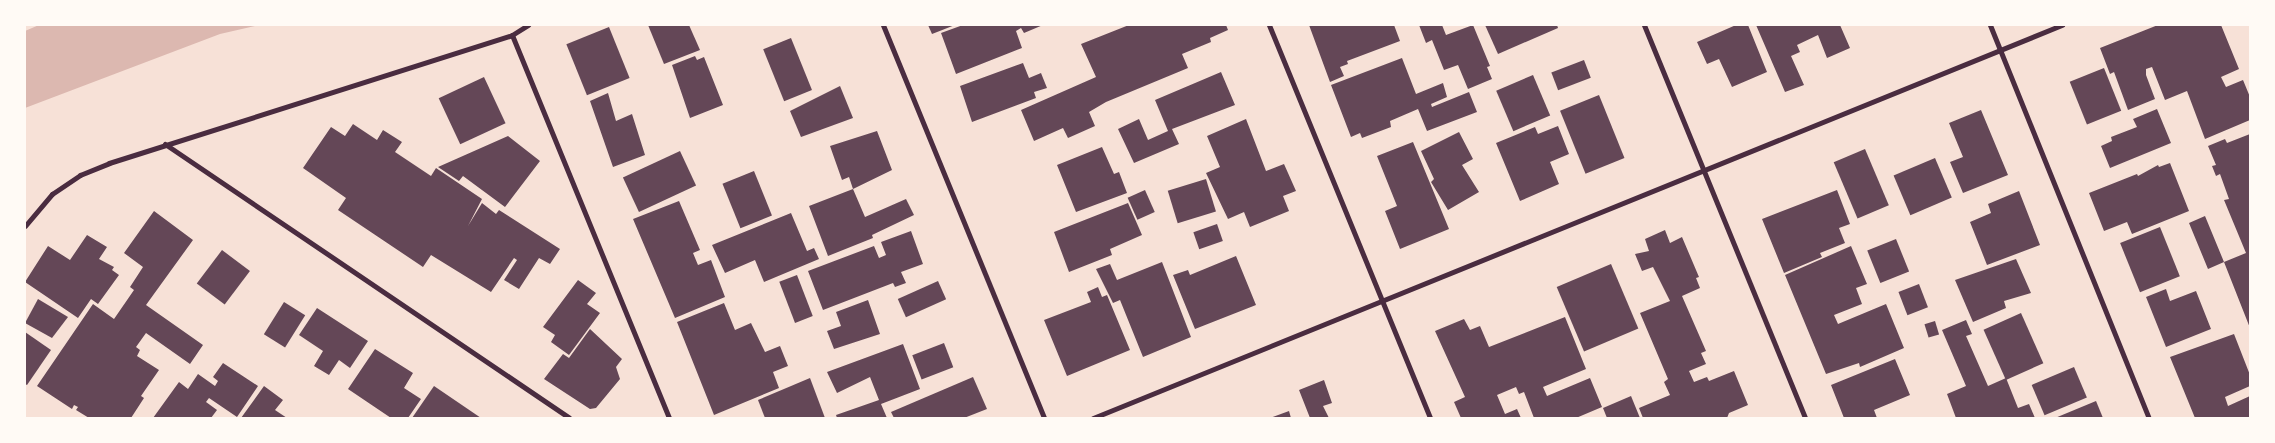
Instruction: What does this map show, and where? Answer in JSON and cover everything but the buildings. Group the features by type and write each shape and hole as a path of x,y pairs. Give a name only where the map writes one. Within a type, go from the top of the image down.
{"street":[{"path":"25,226 52,194 80,175 165,144 512,35 528,25"},
{"path":"883,25 1044,418"},
{"path":"1269,25 1430,418"},
{"path":"1644,25 1804,418"},
{"path":"1990,25 2149,418"},
{"path":"1093,418 2062,25"},
{"path":"512,35 668,418"},
{"path":"165,144 569,418"}],"shaded area":[{"path":"39,25 259,25 220,34 25,108 25,31"}]}
